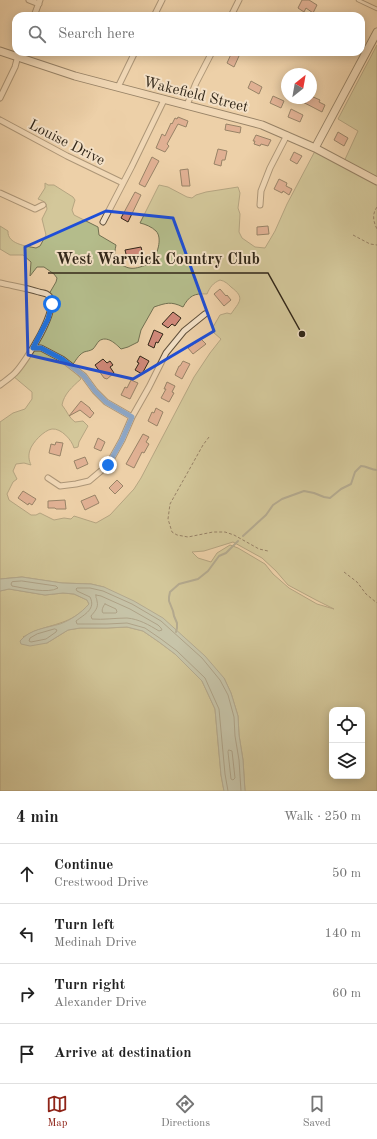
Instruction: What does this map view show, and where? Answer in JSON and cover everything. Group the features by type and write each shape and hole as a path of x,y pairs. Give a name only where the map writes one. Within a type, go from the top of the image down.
{"street":[{"path":"29,0 40,2 36,12"},
{"path":"156,12 162,0"},
{"path":"233,12 239,0"},
{"path":"365,54 377,32"},
{"name":"Wakefield Street","path":"0,51 12,54"},
{"path":"0,98 15,67 18,56"},
{"name":"Wakefield Street","path":"21,56 75,76 262,125 315,148 377,181"},
{"path":"118,87 133,56"},
{"path":"187,105 210,56"},
{"path":"315,148 364,56"},
{"path":"104,222 164,100"},
{"name":"Louise Drive","path":"0,120 67,156 123,183"},
{"path":"260,205 261,191 286,135"},
{"path":"0,193 34,209 43,205"},
{"path":"0,283 30,289 48,295 52,304 48,319 33,348 14,374 0,385"},
{"path":"48,478 60,486 76,484 89,481 108,465 166,353 184,331 205,314"},
{"path":"33,348 41,348 62,359 84,376 95,391 106,402 132,417"}],"lane":[{"path":"358,0 377,9"}],"path":[{"path":"377,207 373,219 377,229"},
{"path":"353,235 370,244 377,245"},
{"path":"209,437 202,445 170,504 168,519 172,532 177,535 188,537 213,532 225,532 234,535 259,549 268,551"},
{"path":"344,572 357,582 366,594 377,603"}],"highlighted area":[{"path":"106,211 173,218 214,331 133,379 28,355 25,247"}],"green space":[{"path":"377,45 377,791 245,791 238,716 231,693 224,678 104,587 91,584 62,583 22,577 0,579 0,422 13,413 25,409 32,399 32,392 13,376 24,363 49,316 49,294 57,278 44,267 37,267 30,276 31,262 23,255 10,255 0,249 0,226 8,231 11,239 18,244 36,248 40,246 46,235 42,219 47,209 46,204 38,199 45,188 45,183 48,185 54,185 73,197 75,200 72,210 74,215 98,227 99,235 116,245 115,255 117,261 127,267 135,268 151,262 158,247 159,238 156,231 153,228 140,223 159,185 168,187 192,198 206,192 238,187 240,193 238,208 240,214 239,232 242,238 255,247 265,248 315,151 342,166 358,131 338,119","holes":["220,280 236,291 240,297 240,300 231,314 227,313 220,315 213,327 213,332 221,339 194,377 141,478 134,489 110,515 96,523 74,516 71,519 64,518 54,520 40,513 31,515 9,500 7,494 13,482 17,479 13,471 16,464 24,463 31,465 29,458 30,450 42,434 52,429 59,430 69,438 74,448 78,447 79,442 88,426 83,421 75,422 62,405 67,394 81,379 71,367 80,355 93,349 102,339 111,341 121,349 138,342 141,330 154,307 168,303 183,307 187,300 192,296 207,294 215,282","233,542 262,558 288,585 334,609 317,604 289,588 273,574 265,564 238,548 230,545 217,553 211,562 198,558 192,552 204,551"]},
{"path":"9,589 45,595 63,593 74,594 87,600 89,604 78,615 72,618 23,637 47,643 68,630 80,628 127,627 143,631 175,654 202,681 215,709 221,775 224,791 0,791 0,591"}],"water":[{"path":"22,577 62,583 91,584 104,587 134,601 163,618 205,656 224,678 231,693 238,716 245,791 224,791 221,775 215,709 202,681 175,654 143,631 127,627 80,628 68,630 47,643 30,646 21,644 20,641 33,631 60,624 79,613 89,604 87,600 74,594 63,593 45,595 9,589 0,591 0,579"}],"building":[{"path":"302,0 309,0 317,5 314,12 306,8 304,12 298,8"},
{"path":"230,56 239,56 234,67 227,63"},
{"path":"251,81 262,87 259,94 248,88"},
{"path":"273,96 281,100 281,104 283,104 281,108 270,103"},
{"path":"317,99 320,100 319,102 325,105 322,112 307,104 317,104"},
{"path":"291,109 303,115 300,122 288,117"},
{"path":"178,117 188,121 186,127 178,124 167,144 169,146 165,152 156,148 162,134 165,136 171,123 172,124 175,118 177,119"},
{"path":"226,124 241,127 240,133 225,130"},
{"path":"338,132 348,138 344,146 334,140"},
{"path":"256,135 271,140 268,146 254,144 255,141 253,141"},
{"path":"218,149 227,151 225,160 222,160 221,166 214,164"},
{"path":"294,152 302,156 297,164 290,160"},
{"path":"152,157 159,161 145,187 139,184"},
{"path":"188,169 190,186 182,186 180,170"},
{"path":"279,179 287,183 286,186 292,189 289,195 283,191 282,193 274,189"},
{"path":"135,192 141,195 128,222 121,218"},
{"path":"268,226 269,234 257,235 257,227"},
{"path":"141,247 143,255 127,258 125,250"},
{"path":"220,289 231,300 224,306 214,294"},
{"path":"173,312 181,318 175,326 172,324 168,328 162,324"},
{"path":"154,330 163,334 158,343 156,342 154,348 148,345"},
{"path":"201,339 206,344 193,354 188,348"},
{"path":"140,356 149,361 142,374 135,370 139,363 137,362"},
{"path":"103,359 107,363 110,361 113,365 110,367 114,373 107,379 104,378 95,365"},
{"path":"183,361 190,364 182,379 175,375"},
{"path":"131,380 138,383 130,399 121,395"},
{"path":"167,382 175,386 172,392 174,393 169,402 161,398 166,389 164,389"},
{"path":"81,401 94,413 90,418 80,410 69,416"},
{"path":"156,408 163,412 157,426 148,421 152,412 154,413"},
{"path":"143,434 149,437 146,442 149,444 144,453 142,452 134,468 126,464"},
{"path":"98,438 105,442 101,451 94,448"},
{"path":"56,442 63,443 60,456 49,453 51,444 55,445"},
{"path":"85,457 88,464 77,469 74,461"},
{"path":"117,480 123,486 115,494 109,488"},
{"path":"23,491 36,499 32,505 29,503 28,505 18,498"},
{"path":"95,495 99,503 85,510 81,501"},
{"path":"65,500 66,509 48,508 48,501"}],"waterway":[{"path":"243,536 266,515 273,505 282,499 304,491 330,498 341,489 351,484 355,472 361,466 377,470"},
{"path":"176,632 177,623 169,601 170,592 179,584 198,579 208,571 219,556 226,553 238,541"}],"place":[{"name":"West Warwick Country Club","path":"302,334"}],"route":[{"path":"52,304 48,319 33,348 41,348 62,359 84,376 95,391 106,402 132,417 122,440 108,465"}]}
